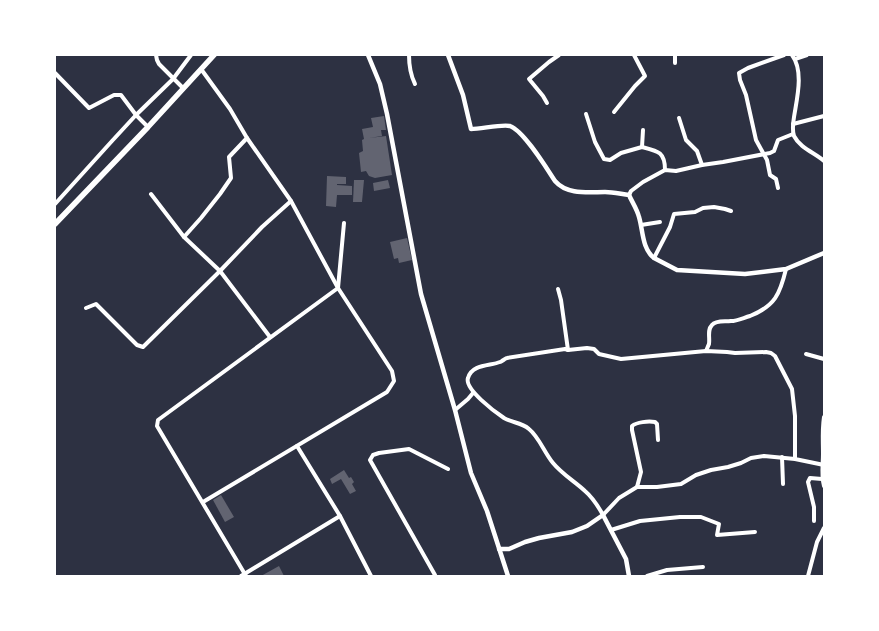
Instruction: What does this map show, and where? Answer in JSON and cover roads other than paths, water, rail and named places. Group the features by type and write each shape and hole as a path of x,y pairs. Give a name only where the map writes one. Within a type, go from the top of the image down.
{"highway":[{"path":"55,224 214,55"}],"street":[{"path":"156,55 159,64 183,88"},
{"path":"55,204 136,115 173,78 190,55"},
{"path":"368,55 380,84 421,294 471,473 487,511 508,576"},
{"path":"409,55 410,70 414,84"},
{"path":"448,55 463,95 471,129 510,126 515,129 523,136 559,186 565,189 590,193 629,194"},
{"path":"547,103 529,79 560,55"},
{"path":"614,112 645,76 634,55"},
{"path":"675,55 675,63"},
{"path":"778,188 776,179 770,175 767,160 756,140 746,95 738,73 784,55"},
{"path":"807,55 794,57 799,89 793,134 799,143 824,161"},
{"path":"201,69 291,201 338,288 392,371 394,381 387,392 203,502"},
{"path":"55,73 89,108 114,95 120,94 148,127"},
{"path":"586,114 595,142 604,159 610,160 621,153 642,147 663,155 665,170"},
{"path":"793,124 824,116"},
{"path":"679,118 686,140 697,151 702,165"},
{"path":"642,147 644,130"},
{"path":"629,194 643,182 665,170 676,171 764,154 774,151 778,140 793,134"},
{"path":"184,237 231,178 229,158 247,138"},
{"path":"818,156 824,152"},
{"path":"150,194 184,237 220,271 270,337"},
{"path":"629,194 638,214 646,249 654,258 677,270 745,274 786,269 824,252"},
{"path":"86,308 96,304 137,345 144,347 291,201"},
{"path":"654,258 670,227 674,214 695,212 703,208 714,207 731,211"},
{"path":"641,225 660,222"},
{"path":"340,516 243,575 203,502 156,426 158,420 338,288 344,223"},
{"path":"706,351 709,344 711,326 715,322 736,321 762,311 773,302 780,290 786,269"},
{"path":"558,288 568,350"},
{"path":"629,576 626,559 598,506 585,491 552,462 528,428 517,422 505,419 473,393 466,380 470,372 478,367 501,362 513,356 565,349 594,349 599,354 620,359 706,351 771,353 775,356 792,390 795,416 795,459"},
{"path":"806,354 824,359"},
{"path":"454,410 473,393"},
{"path":"824,417 822,430 822,479 824,486"},
{"path":"637,487 641,472 632,426 651,421 655,422 657,424 658,440"},
{"path":"297,446 340,516 371,576"},
{"path":"434,576 436,575 370,460 378,452 409,449 448,469"},
{"path":"499,549 509,549 525,542 572,532 587,526 603,515 619,498 637,487 681,484 696,475 710,470 728,467 751,458 764,456 782,457 823,465"},
{"path":"782,457 783,484"},
{"path":"814,521 814,507 808,482 810,478 822,479"},
{"path":"611,530 640,521 701,517 719,524 717,535 755,532"},
{"path":"808,576 817,542 824,528"},
{"path":"647,576 667,570 703,567"}]}
